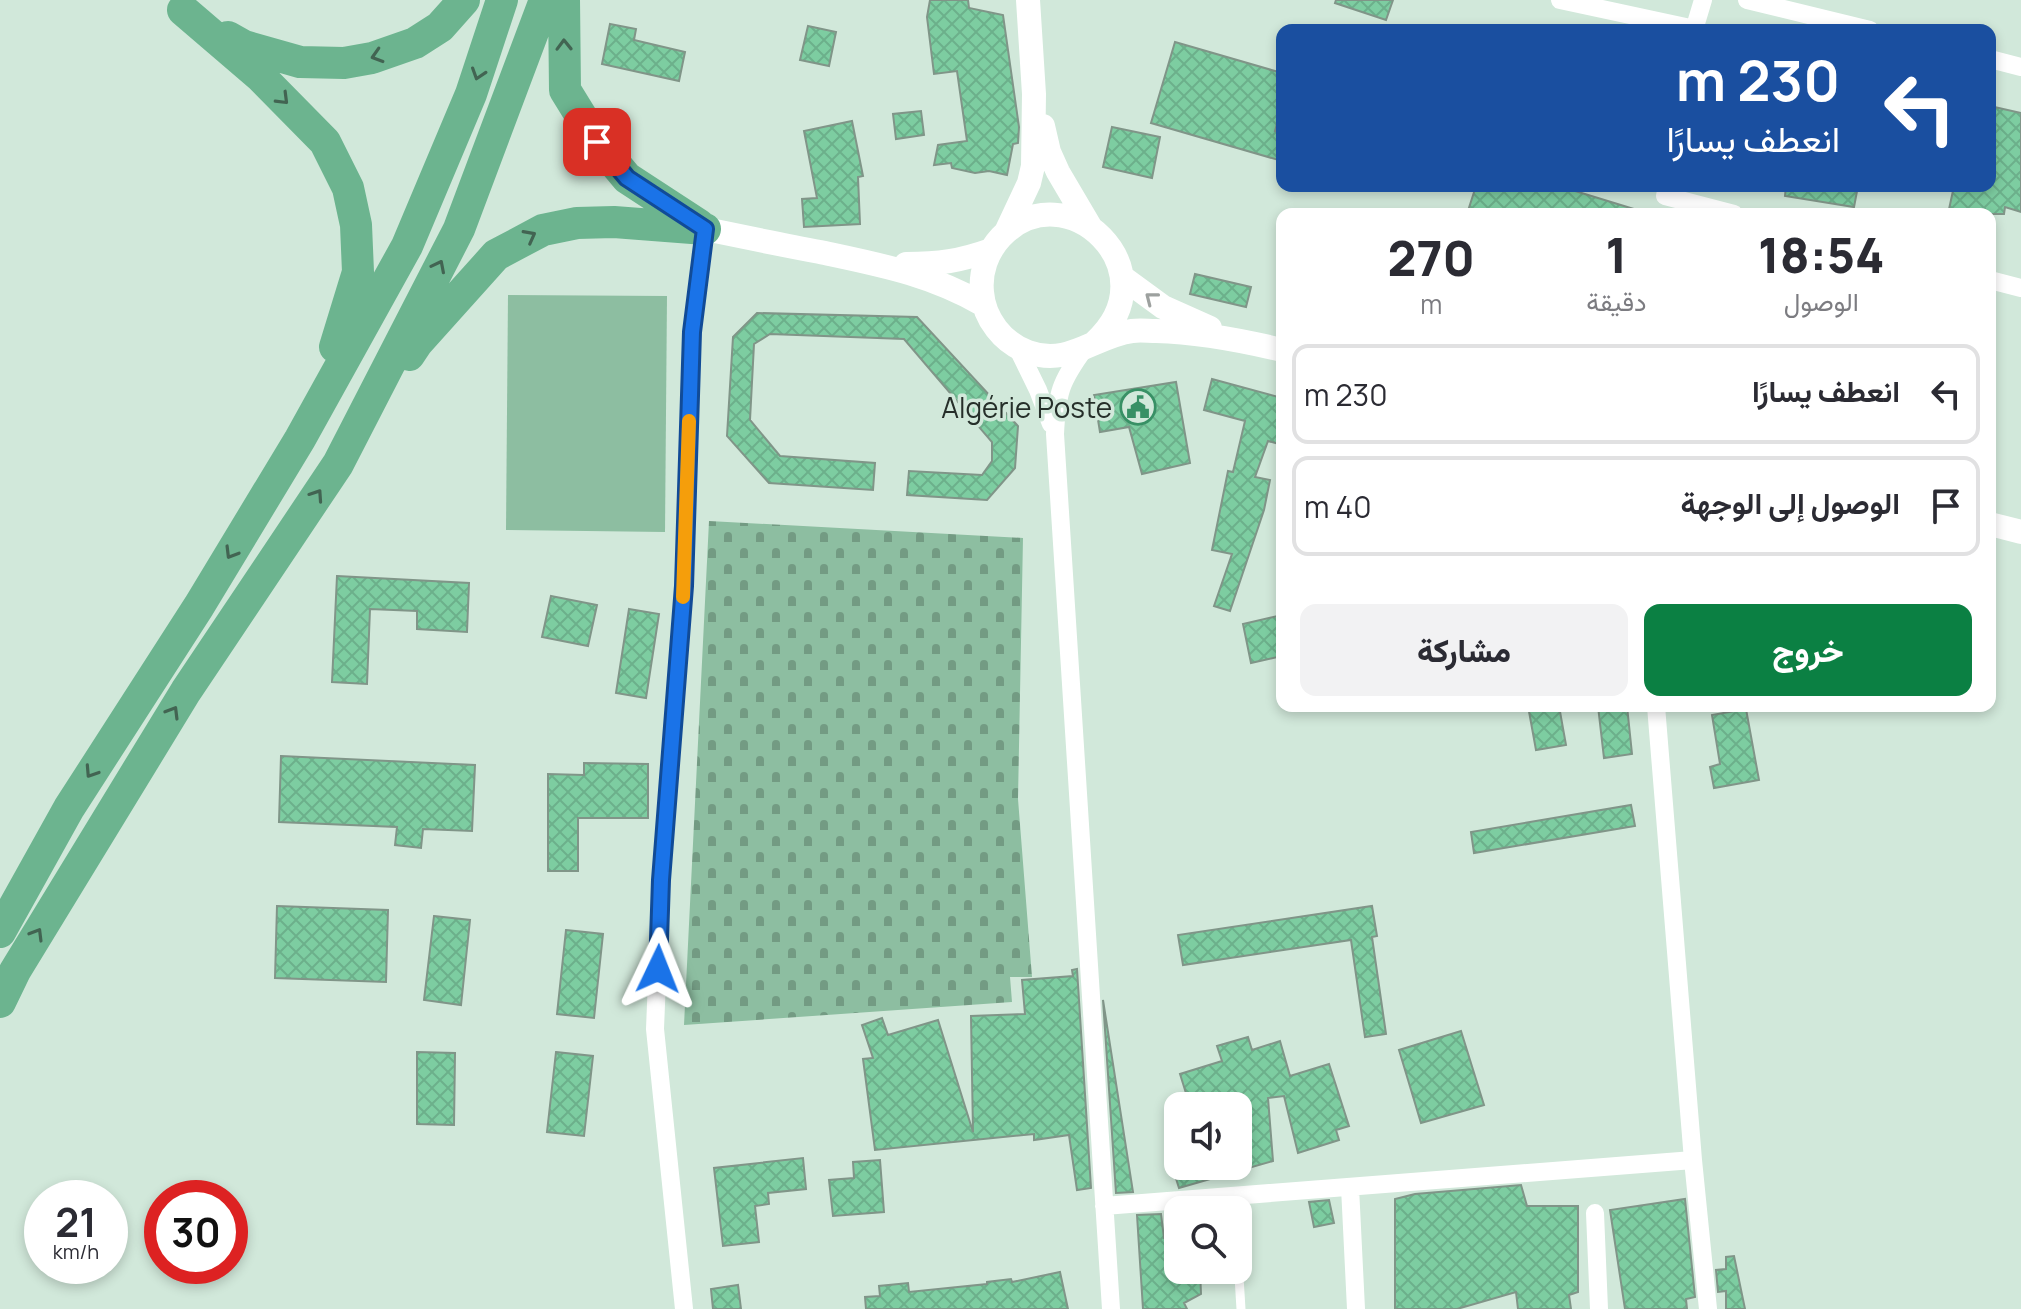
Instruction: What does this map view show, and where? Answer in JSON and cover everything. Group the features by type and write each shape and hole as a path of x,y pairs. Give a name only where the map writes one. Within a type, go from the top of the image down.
{"highway":[{"path":"180,5 244,46 300,62 344,63 372,58 415,43 440,27 464,0"},
{"path":"0,932 69,808 199,606 300,439 407,246 471,94 502,0"},
{"path":"338,464 459,229 545,0"},
{"path":"564,0 565,90 597,142 627,178 705,229"},
{"path":"180,5 260,76 325,142 348,188 356,225 358,272 300,439"},
{"path":"0,1002 15,971 186,691 417,343 496,255 543,230 577,223 614,222 705,229"}],"street":[{"path":"1028,0 1034,94 1033,166 1029,183 983,271 984,305 996,329 1017,347 1050,356 1074,353 1131,331 1184,331 1234,338 1276,348"},
{"path":"1560,0 1667,24"},
{"path":"1696,24 1703,0"},
{"path":"1747,0 1845,24"},
{"path":"1996,61 2021,67"},
{"path":"1034,94 1053,162 1091,228"},
{"path":"1666,192 1665,196 1711,208"},
{"path":"879,264 964,260 1025,221 1048,216 1070,218 1091,228 1108,243 1122,277 1117,313 1104,333 1066,375 1056,404 1055,434 1111,1309"},
{"path":"684,1309 655,1029 661,880 684,586 692,332 705,229 879,264 928,278 984,305"},
{"path":"1122,277 1163,307 1234,338"},
{"path":"1996,282 2021,288"},
{"path":"1017,347 1055,434"},
{"path":"1996,526 2021,532"},
{"path":"1656,712 1708,1309"},
{"path":"1252,1201 1350,1187 1693,1160"},
{"path":"1350,1187 1356,1309"},
{"path":"1104,1206 1164,1205"},
{"path":"1595,1213 1599,1309"}],"lane":[{"path":"1239,1284 1241,1309"}],"green space":[{"path":"508,295 667,296 665,532 506,530"},
{"path":"709,521 1023,538 1018,799 1032,977 1010,977 1012,1002 684,1025"}],"building":[{"path":"930,0 968,0 969,8 1003,15 1019,127 1018,143 1013,144 1007,175 989,171 975,173 952,168 951,163 934,165 938,145 967,141 957,71 934,74 927,17"},
{"path":"1336,0 1393,0 1386,20 1335,3"},
{"path":"610,24 636,29 634,40 685,52 679,81 602,64"},
{"path":"808,26 836,32 829,66 800,60"},
{"path":"1175,42 1276,71 1276,159 1151,123"},
{"path":"1996,107 2021,113 2021,212 2005,207 2004,214 1996,214 1996,208 1949,208 1953,192 1996,192"},
{"path":"921,111 924,135 896,139 893,114"},
{"path":"852,121 863,176 858,177 860,224 804,227 802,199 817,198 804,131"},
{"path":"1112,127 1160,137 1152,178 1103,167"},
{"path":"1474,192 1578,192 1630,208 1469,208"},
{"path":"1785,192 1857,192 1854,207 1785,196"},
{"path":"1195,274 1251,287 1246,307 1190,294"},
{"path":"757,313 917,317 1018,426 1015,468 987,500 907,495 909,471 982,475 992,461 992,442 904,339 770,334 754,344 750,420 780,456 875,463 873,490 769,483 727,436 733,337"},
{"path":"1212,379 1276,396 1276,443 1268,441 1255,477 1270,480 1264,510 1230,611 1214,606 1232,554 1212,550 1228,471 1233,472 1245,421 1204,410"},
{"path":"1176,382 1190,463 1142,474 1129,427 1100,432 1094,395"},
{"path":"337,576 469,583 467,632 417,629 417,611 370,609 367,684 332,682"},
{"path":"551,596 597,605 588,646 542,637"},
{"path":"629,609 659,614 646,698 616,693"},
{"path":"1276,616 1276,657 1251,663 1243,624"},
{"path":"1529,712 1560,712 1566,745 1536,750"},
{"path":"1599,712 1628,712 1632,754 1604,758"},
{"path":"1747,712 1759,780 1714,788 1710,767 1720,764 1712,715"},
{"path":"281,756 475,765 472,831 423,829 421,848 395,845 397,827 279,822"},
{"path":"584,763 648,764 648,818 578,818 578,871 548,871 548,774 584,775"},
{"path":"1631,805 1635,826 1474,853 1471,832"},
{"path":"277,906 388,910 386,982 275,978"},
{"path":"1372,906 1377,936 1372,937 1386,1034 1365,1037 1351,940 1183,965 1178,935"},
{"path":"434,916 470,920 461,1005 424,1000"},
{"path":"566,930 603,934 594,1018 557,1014"},
{"path":"1077,969 1091,1188 1077,1190 1069,1135 1034,1140 1034,1134 875,1150 863,1059 873,1058 862,1025 882,1018 888,1035 938,1020 973,1132 971,1016 1025,1014 1022,980 1073,976 1072,970"},
{"path":"1103,1000 1133,1192 1116,1193"},
{"path":"1461,1031 1484,1105 1421,1123 1399,1050"},
{"path":"1248,1037 1252,1050 1280,1041 1290,1076 1329,1064 1349,1126 1336,1130 1339,1140 1298,1153 1284,1096 1268,1098 1273,1161 1252,1167 1252,1092 1186,1092 1180,1074 1222,1061 1217,1046"},
{"path":"417,1052 455,1053 454,1125 417,1124"},
{"path":"556,1052 593,1056 584,1136 547,1132"},
{"path":"803,1158 806,1189 768,1193 769,1204 755,1206 759,1242 723,1246 714,1168"},
{"path":"880,1160 884,1212 833,1216 829,1180 854,1178 853,1162"},
{"path":"1176,1180 1207,1180 1179,1188"},
{"path":"1521,1185 1527,1206 1578,1206 1578,1292 1569,1295 1571,1309 1518,1309 1516,1292 1457,1309 1395,1309 1395,1199 1415,1194"},
{"path":"1685,1199 1695,1297 1686,1299 1687,1309 1625,1309 1610,1210"},
{"path":"1329,1200 1334,1223 1314,1227 1309,1202"},
{"path":"1161,1214 1164,1284 1201,1284 1201,1294 1184,1303 1187,1309 1143,1309 1137,1215"},
{"path":"1734,1256 1745,1309 1726,1309 1726,1291 1718,1292 1716,1270 1726,1269 1726,1257"},
{"path":"1060,1272 1068,1309 866,1309 865,1297 880,1296 879,1286 908,1283 909,1292 1011,1279 1012,1282"},
{"path":"738,1285 741,1309 713,1309 711,1289"}],"slow traffic":[{"path":"683,597 689,421"}],"place":[{"name":"Algérie Poste","path":"1138,407"}],"route":[{"path":"597,142 627,178 705,229 692,332 684,586 661,880 658,969"}]}
